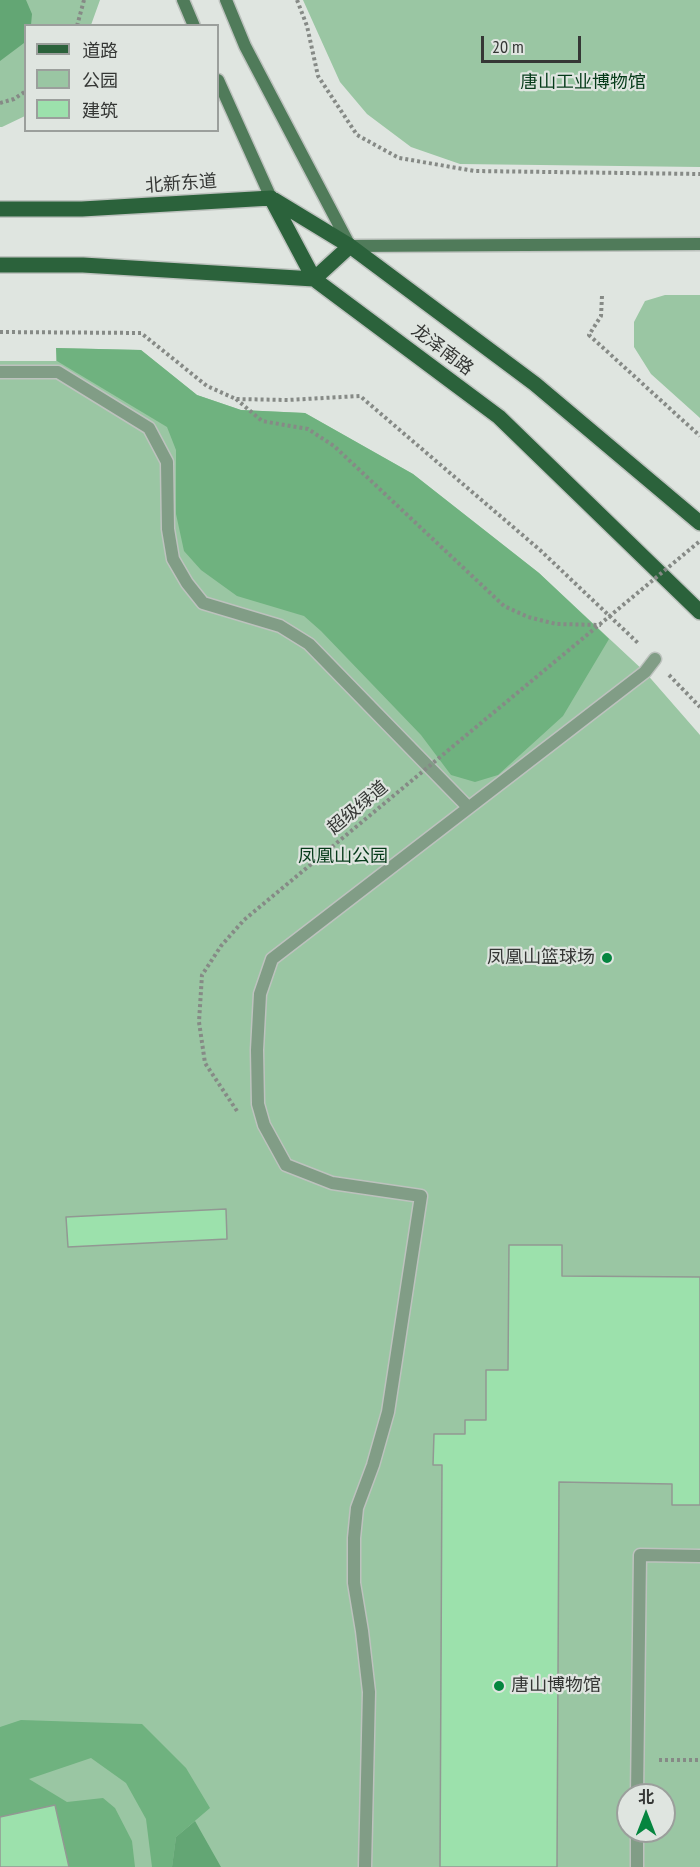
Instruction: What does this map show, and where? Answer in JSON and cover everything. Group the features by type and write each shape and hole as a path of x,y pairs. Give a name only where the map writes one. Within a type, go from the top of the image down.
{"main road":[{"path":"183,0 193,24"},
{"name":"龙泽南路","path":"225,0 245,46 350,246 535,384 700,523"},
{"name":"龙泽南路","path":"219,82 271,198 314,279 499,417 700,612"},
{"path":"271,198 350,246 700,244"},
{"name":"北新东道","path":"0,209 82,209 271,198"},
{"path":"0,265 83,265 314,279 350,246"}],"street":[{"path":"0,372 58,372 149,428 167,462 168,529 173,560 203,603 280,626 309,644 468,807"},
{"path":"365,1867 369,1692 354,1583 354,1538 357,1508 373,1466 388,1412 421,1196 332,1183 286,1166 264,1125 258,1104 257,1050 260,994 272,959 645,672 655,659"},
{"path":"637,1783 640,1555 700,1556"},
{"path":"637,1843 637,1867"}],"path":[{"path":"78,24 84,0"},
{"path":"297,0 307,26 318,76 357,135 399,158 475,171 700,174"},
{"path":"0,103 14,99 24,92"},
{"path":"602,296 601,316 589,335 700,436"},
{"path":"0,332 141,333 207,386 236,399 262,421 308,429 334,446 504,606 528,617 556,624 601,625"},
{"path":"236,399 288,400 360,396 540,550 655,659 700,707"},
{"name":"超级绿道","path":"237,1111 206,1063 199,1022 202,975 221,946 244,920 700,541"}],"green space":[{"path":"0,0 100,0 91,24 24,24 24,116 0,127"},
{"name":"唐山工业博物馆","path":"303,0 700,0 700,167 460,164 411,147 367,114 340,82"},
{"path":"665,295 700,295 700,418 651,374 634,347 634,322 645,301"},
{"name":"凤凰山公园","path":"56,348 141,350 197,395 241,410 305,413 413,474 539,573 645,672 700,735 700,1867 0,1867 0,361 56,361"}],"shaded area":[{"path":"0,0 26,0 32,14 31,24 24,24 24,43 0,61"},
{"path":"56,348 141,350 197,395 241,410 305,413 413,474 539,573 609,639 563,716 498,775 475,782 451,775 421,735 304,616 237,596 201,570 184,551 176,514 176,450 167,427 57,361"},
{"path":"21,1720 142,1724 186,1768 210,1808 176,1837 172,1867 152,1867 146,1819 126,1783 91,1758 29,1779 67,1802 103,1798 115,1808 132,1841 135,1867 0,1867 0,1727"},
{"path":"195,1821 221,1867 172,1867 176,1837"}],"building":[{"path":"226,1209 227,1239 68,1247 66,1217"},
{"name":"唐山博物馆","path":"509,1245 562,1245 562,1276 700,1277 700,1505 672,1505 672,1484 559,1482 557,1867 440,1867 442,1465 433,1465 434,1434 465,1434 465,1420 486,1420 486,1370 508,1370"},
{"path":"55,1805 69,1867 0,1867 0,1817"}],"place":[{"name":"凤凰山篮球场","path":"607,958"},
{"name":"唐山博物馆","path":"499,1686"}]}
